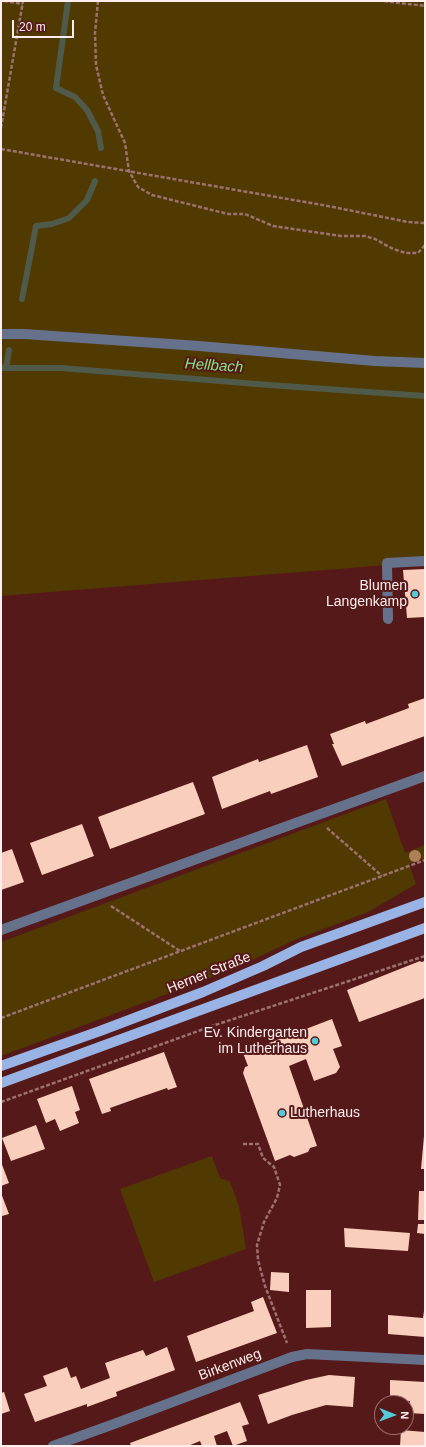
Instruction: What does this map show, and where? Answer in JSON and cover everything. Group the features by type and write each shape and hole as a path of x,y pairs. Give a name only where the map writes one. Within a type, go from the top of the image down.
{"main road":[{"name":"Herner Straße","path":"1,1066 100,1031 196,994 263,966 301,947 425,902"},
{"path":"1,1083 425,928"}],"street":[{"path":"1,334 24,334 183,345 375,362 425,363"},
{"path":"388,619 386,563 425,561"},
{"path":"1,930 425,776"},
{"name":"Birkenweg","path":"53,1446 292,1357 307,1354 425,1360"}],"path":[{"path":"1,128 23,3 4,1"},
{"path":"98,1 95,33 96,65 103,95 125,143 129,171 138,187 152,195 228,214 245,214 273,226 341,236 364,236 375,239 393,249 406,253 418,253 425,245"},
{"path":"384,1 425,6"},
{"path":"1,149 328,206 408,222 425,223"},
{"path":"320,814 326,828 382,876"},
{"path":"1,1018 425,860"},
{"path":"105,892 112,907 180,951"},
{"path":"1,1102 215,1025 425,956"},
{"path":"244,1144 258,1144 264,1158 274,1167 280,1185 278,1198 264,1222 260,1233 257,1245 258,1260 265,1286 292,1357"}],"shaded area":[{"path":"1,1 425,1 425,562 1,596"},
{"path":"386,799 405,853 425,845 425,858 409,864 416,884 368,912 292,941 231,970 1,1056 1,942"},
{"path":"212,1156 220,1178 230,1182 239,1206 246,1249 154,1282 120,1189"}],"building":[{"name":"Blumen Langenkamp","path":"425,569 425,617 407,618 403,570"},
{"path":"425,698 425,736 342,766 332,744 334,744 330,734 365,721 366,724 409,708 408,704"},
{"path":"307,745 318,777 271,794 270,791 222,809 212,777 258,759 259,762"},
{"path":"193,782 205,814 110,849 98,817"},
{"path":"82,824 94,856 42,875 30,843"},
{"path":"12,849 24,882 1,890 1,853"},
{"path":"420,961 425,961 425,998 359,1022 347,990"},
{"name":"Lutherhaus","path":"332,1019 342,1046 333,1049 340,1067 336,1073 314,1081 306,1059 289,1066 317,1146 310,1148 308,1152 294,1157 290,1155 275,1161 243,1073 245,1067 248,1066 243,1053"},
{"path":"164,1052 177,1087 168,1090 167,1088 110,1108 111,1111 102,1114 89,1079"},
{"path":"72,1086 80,1110 75,1112 79,1123 60,1131 55,1119 46,1123 37,1099"},
{"path":"36,1125 45,1149 11,1161 2,1138"},
{"path":"424,1136 425,1169 421,1169"},
{"path":"1,1162 9,1183 1,1186"},
{"path":"419,1191 425,1191 425,1220 418,1220"},
{"path":"1,1193 9,1214 2,1216 1,1214"},
{"path":"418,1224 425,1224 425,1234 417,1233"},
{"path":"344,1228 410,1233 408,1251 345,1247"},
{"path":"271,1272 289,1273 289,1292 270,1290"},
{"path":"306,1290 331,1290 331,1327 306,1328"},
{"path":"263,1297 277,1333 196,1362 187,1336 254,1311 251,1302"},
{"path":"424,1311 425,1337 388,1334 388,1315 423,1318"},
{"path":"167,1347 175,1370 116,1392 117,1396 87,1407 87,1404 35,1422 24,1394 47,1386 43,1376 67,1367 71,1378 76,1376 81,1389 110,1378 105,1363 143,1350 146,1356"},
{"path":"329,1375 355,1377 353,1407 326,1405 268,1424 258,1395 306,1380"},
{"path":"390,1380 425,1382 425,1414 414,1413 414,1395 390,1395"},
{"path":"4,1392 10,1411 1,1414 1,1393"},
{"path":"240,1402 249,1424 242,1426 247,1441 233,1446 227,1431 214,1436 217,1446 202,1446 200,1441 188,1446 131,1446 130,1443"},
{"path":"414,1431 425,1432 425,1446 400,1446 401,1435 414,1435"}],"waterway":[{"path":"68,1 56,88 75,97 87,110 98,131 101,148"},
{"path":"22,299 36,226 52,224 69,218 87,200 95,181"},
{"path":"6,368 9,350"},
{"name":"Hellbach","path":"1,368 61,368 425,396"}],"place":[{"name":"Blumen Langenkamp","path":"415,594"},
{"name":"Ev. Kindergarten im Lutherhaus","path":"315,1041"},
{"name":"Lutherhaus","path":"282,1113"}]}
